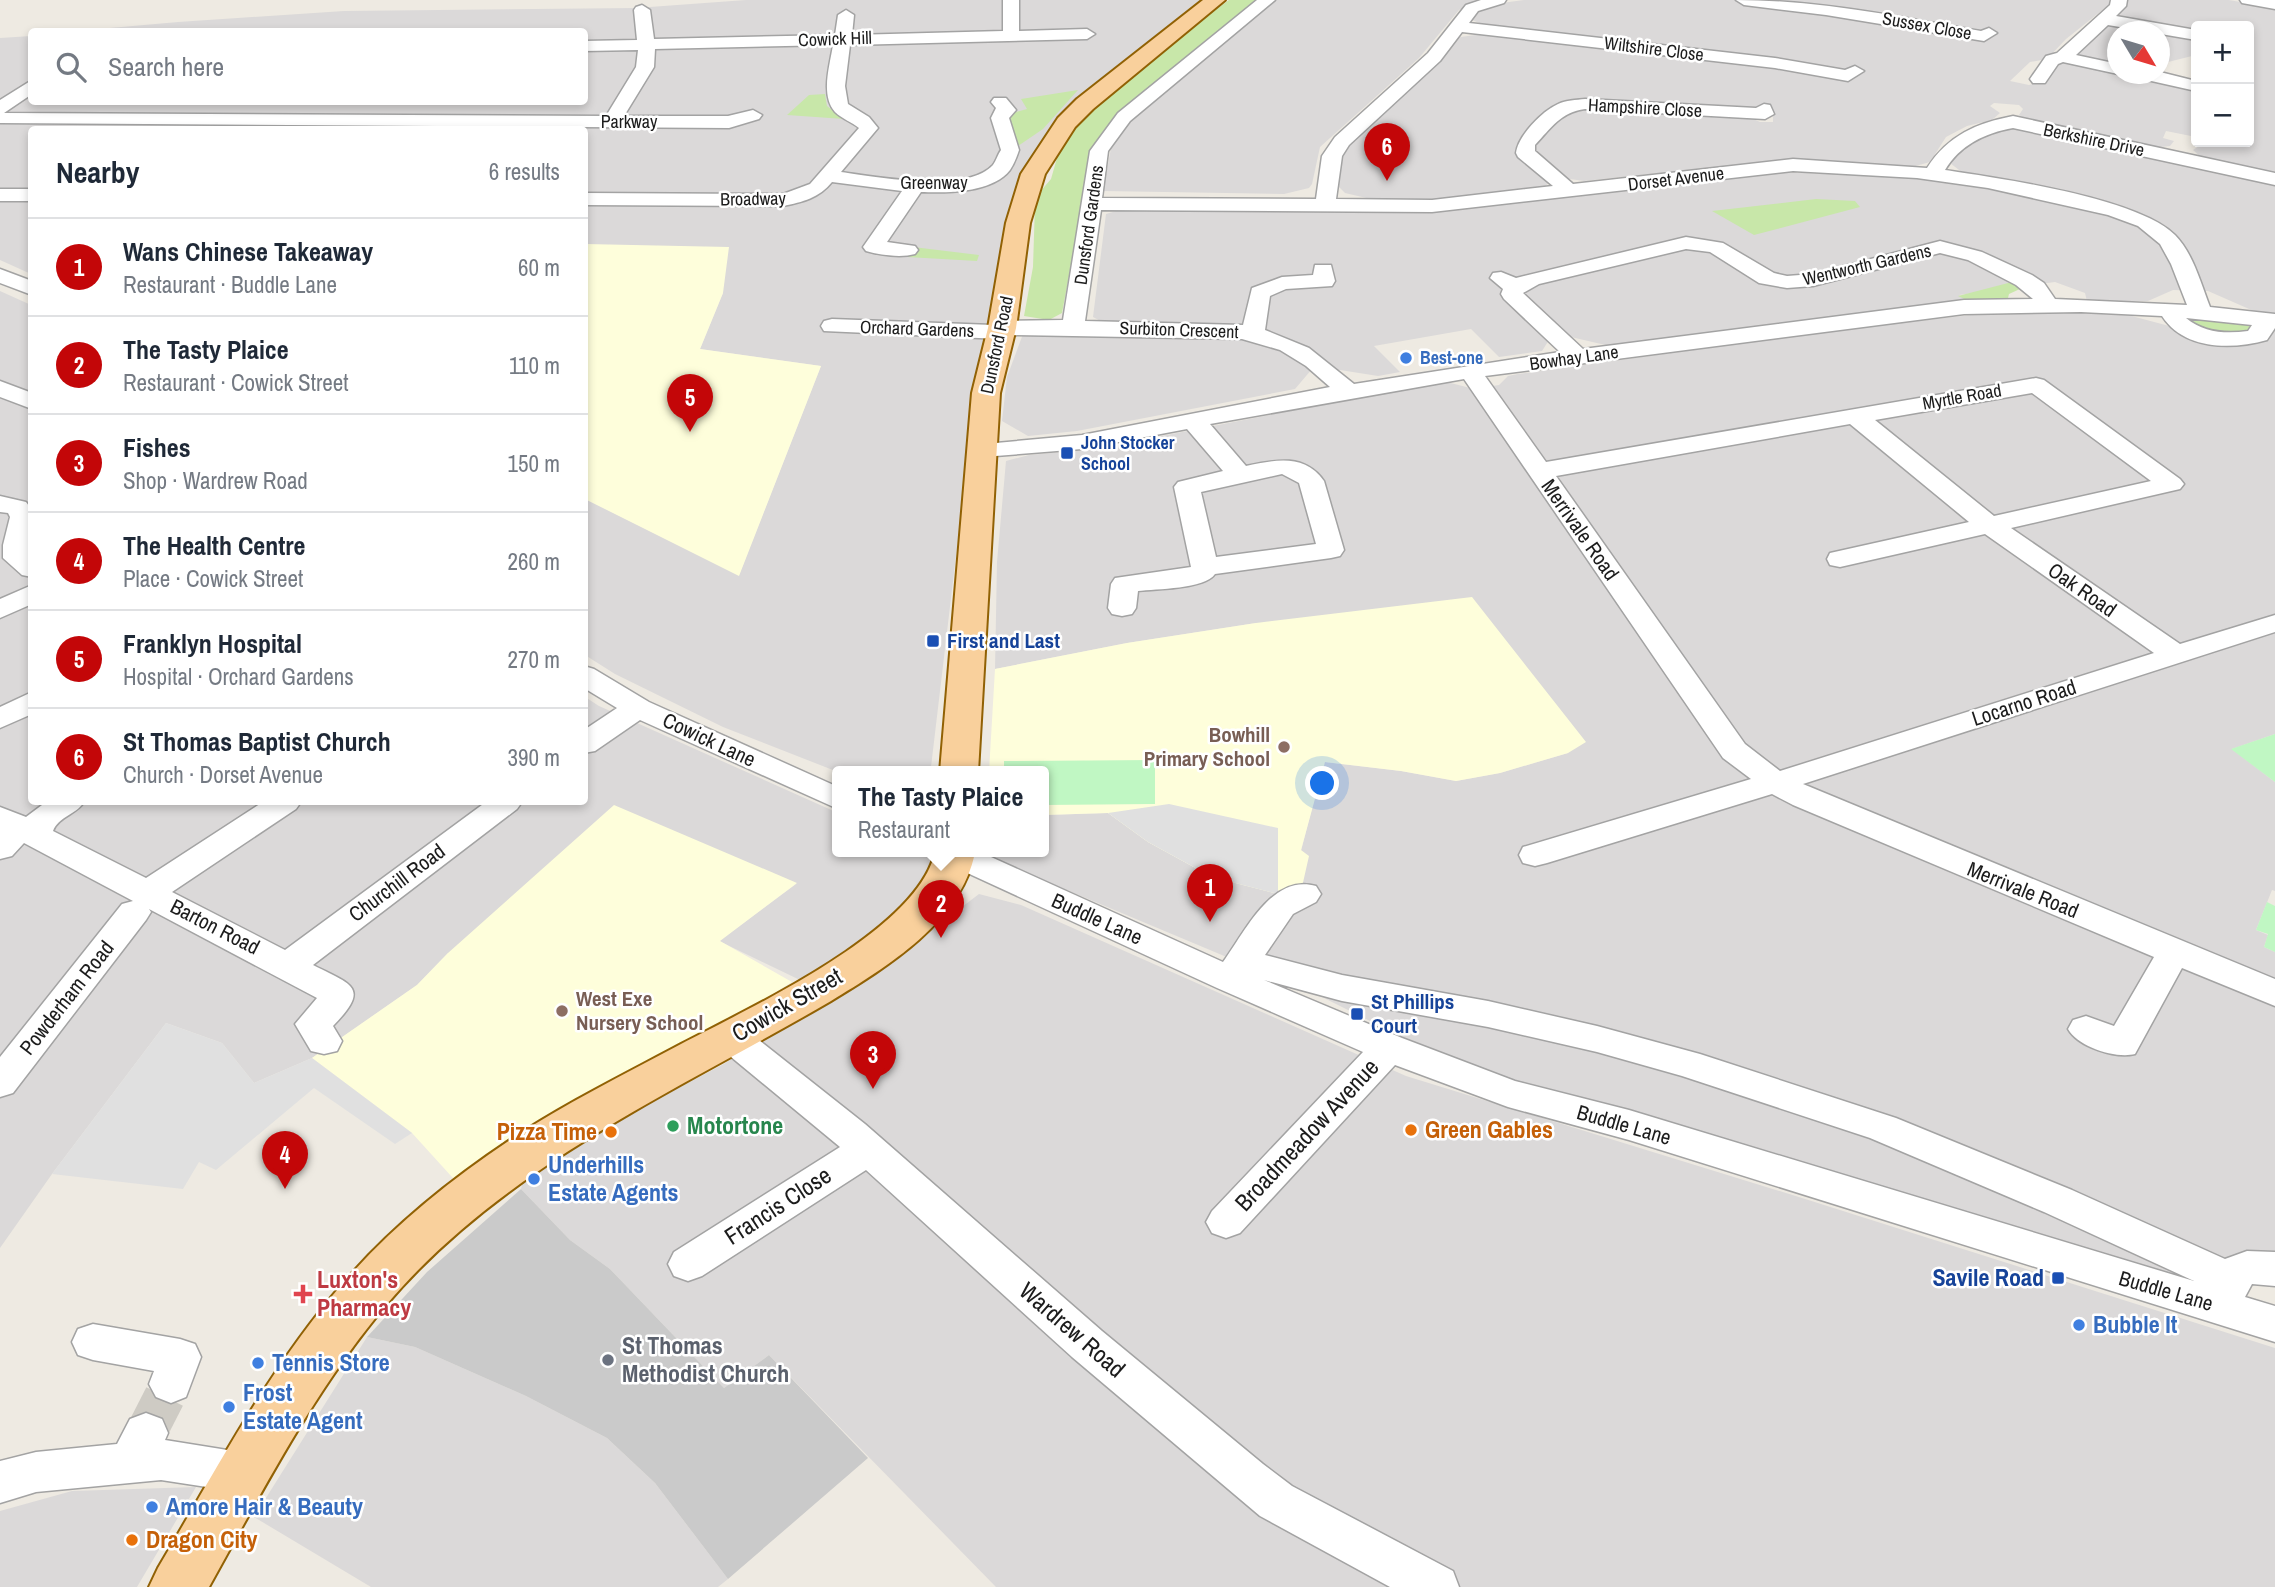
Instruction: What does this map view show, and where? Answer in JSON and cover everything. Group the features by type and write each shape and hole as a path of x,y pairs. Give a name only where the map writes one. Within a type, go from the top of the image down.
{"main road":[{"name":"Dunsford Road","path":"958,766 986,393 1002,330 1018,223 1025,197 1033,174 1059,134 1085,104 1215,0"},
{"name":"Cowick Street","path":"178,1587 304,1374 342,1322 397,1260 518,1158 608,1104 732,1038 838,977 881,946 918,915 934,896 949,876 953,857"}],"street":[{"path":"1010,35 1011,0"},
{"name":"Dunsford Gardens","path":"1073,327 1092,204 1092,187 1100,151 1124,117 1267,0"},
{"path":"1325,205 1335,149 1434,57 1472,8 1498,0"},
{"name":"Sussex Close","path":"1744,0 1826,10 1984,36"},
{"path":"2039,79 2052,60 2063,57 2118,6 2119,0"},
{"path":"2248,0 2275,4"},
{"path":"611,122 645,67 647,44 642,10"},
{"path":"845,39 846,15"},
{"path":"2105,19 2191,34"},
{"name":"Wiltshire Close","path":"1459,27 1775,63 1848,76"},
{"name":"Cowick Hill","path":"588,46 1087,34"},
{"name":"Broadway","path":"588,199 792,199 810,193 869,128 866,123 841,108 838,102 838,71 845,39"},
{"path":"2063,57 2107,67"},
{"path":"2170,68 2184,64"},
{"path":"2170,78 2191,85"},
{"path":"0,108 28,88"},
{"name":"Greenway","path":"828,176 916,185 967,185 985,179 1001,167 1010,150 999,118 1000,113 1007,110 1000,102"},
{"name":"Hampshire Close","path":"1571,192 1524,153 1526,144 1560,109 1585,104 1765,114"},
{"name":"Parkway","path":"0,118 729,122 752,115"},
{"name":"Berkshire Drive","path":"1934,174 1940,162 1966,136 2012,115 2176,158 2275,179"},
{"path":"2176,158 2190,139"},
{"name":"Dorset Avenue","path":"1092,204 1442,206 1793,165 1934,174 2040,193 2115,211 2145,222 2168,240 2182,264 2201,312"},
{"path":"908,250 863,248 916,185"},
{"path":"0,195 28,195"},
{"name":"Wentworth Gardens","path":"1578,357 1512,294 1507,282 1532,279 1686,243 1716,247 1767,278 1787,282 1813,280 1940,247 1975,256 2024,280 2036,288 2048,305"},
{"path":"0,275 28,287"},
{"path":"1253,333 1260,293 1283,283 1324,280"},
{"name":"Bowhay Lane","path":"983,450 1082,442 1470,371 1964,307 2048,305 2169,309 2268,320"},
{"name":"Bowhay Lane","path":"2169,309 2179,325 2230,340 2259,335 2268,320"},
{"name":"Orchard Gardens","path":"832,326 1002,330"},
{"path":"1002,330 1073,327"},
{"name":"Surbiton Crescent","path":"1073,327 1253,333 1297,349 1318,362 1350,393"},
{"name":"Merrivale Road","path":"1470,371 1734,751 1773,781 1804,799 2275,993"},
{"name":"Myrtle Road","path":"1539,471 2036,385 2171,484 1989,525"},
{"path":"0,388 28,400"},
{"name":"Oak Road","path":"1855,416 1989,525 2175,654"},
{"path":"1193,420 1239,474"},
{"path":"1122,608 1125,584 1196,576 1202,573 1205,567 1188,488 1282,466 1294,467 1305,473 1311,481 1331,550 1205,567"},
{"path":"0,504 17,507 23,517 16,545 16,558 28,566"},
{"path":"1840,559 1989,525"},
{"path":"0,610 28,595"},
{"name":"Locarno Road","path":"1773,781 1895,746 2275,623"},
{"name":"Cowick Lane","path":"588,677 638,708 832,797"},
{"path":"0,719 28,703"},
{"path":"588,741 638,708"},
{"path":"1535,855 1773,781"},
{"path":"11,835 63,805"},
{"name":"Powderham Road","path":"0,1083 141,902 281,805"},
{"name":"Churchill Road","path":"289,965 502,805"},
{"name":"Barton Road","path":"11,835 141,902 289,965 336,992 337,1000 313,1024 324,1041"},
{"name":"Buddle Lane","path":"964,857 1237,971 1389,1048 1508,1093 2225,1294 2275,1324"},
{"path":"1237,971 1281,906 1304,894"},
{"path":"2086,1029 2122,1044 2174,952"},
{"name":"Buddle Lane","path":"1237,971 1488,1014 1597,1039 1687,1064 1883,1128 2202,1266 2225,1294"},
{"name":"Wardrew Road","path":"732,1038 868,1149 1087,1344 1247,1479 1276,1501 1436,1587"},
{"name":"Broadmeadow Avenue","path":"1226,1222 1389,1048"},
{"name":"Francis Close","path":"688,1264 868,1149"},
{"path":"2225,1294 2235,1272 2250,1267 2275,1269"},
{"path":"93,1342 180,1357 171,1384"},
{"path":"0,1482 139,1448 161,1460 246,1473"}],"shaded area":[{"path":"746,0 1207,0 1082,102 1022,198 991,306 965,480 931,766 832,766 832,770 723,727 615,674 588,657 588,500 739,575 821,366 700,349 723,293 588,245 588,126 28,126 28,273 0,260 0,38 28,36 28,105 588,105 588,28 110,28 344,11 636,8"},
{"path":"1271,0 1479,0 1459,10 1419,58 1320,147 1309,188 1284,194 1103,191 1111,148 1132,116"},
{"path":"1524,0 1737,0 1826,10 1982,41 1991,33 1982,35 1825,9 1750,0 2109,0 2110,4 2066,39 2047,59 2030,62 2010,81 2029,85 2043,81 2058,61 2107,71 2107,84 2170,83 2191,87 2191,136 2166,131 2163,138 2174,141 2170,146 2143,149 2033,124 2019,115 2023,109 2019,105 1994,103 1990,106 2000,113 1992,120 1967,126 1946,137 1930,162 1912,167 1783,160 1584,181 1563,178 1532,147 1567,112 1587,107 1742,114 1760,122 1773,122 1773,109 1570,102 1555,105 1516,146 1519,154 1550,182 1542,189 1453,199 1375,200 1345,193 1337,185 1342,150 1454,38 1489,33 1493,29 1470,19 1476,12 1494,4"},
{"path":"2123,0 2229,0 2275,8 2275,176 2204,160 2193,150 2198,147 2254,147 2254,21 2191,21 2191,32 2170,29 2170,21 2126,21 2115,16"},
{"path":"2107,25 2107,63 2078,58 2073,52"},
{"path":"2170,34 2191,37 2191,56 2170,62"},
{"path":"2014,128 2275,182 2275,314 2256,312 2208,291 2173,290 2148,301 2087,301 2085,293 2055,282 1959,295 1969,301 1614,347 1571,337 1549,340 1542,351 1499,357 1471,329 1374,346 1400,372 1378,376 1312,369 1295,389 1077,431 1028,436 1002,421 1007,377 1023,334 1108,325 1093,317 1106,214 1130,207 1446,210 1777,172 1888,176 1960,183 1963,173 1950,163 1972,137 1992,129"},
{"path":"588,244 729,247 723,293 700,349 821,366 739,576 588,500"},
{"path":"0,291 28,304 28,805 588,805 588,699 832,810 832,857 935,857 937,871 894,916 849,952 806,979 800,980 719,941 796,884 448,953 417,985 312,1058 254,1083 222,1043 166,1023 0,1248"},
{"path":"2005,311 2124,314 2173,327 2275,330 2275,734 2232,749 2275,782 2275,891 2272,890 2256,930 2268,935 2264,947 2275,952 2275,1257 2201,1273 2183,1282 1492,1075 1418,1045 1320,996 988,857 1049,857 1049,815 1108,813 1148,842 1212,877 1301,851 1324,762 1456,781 1500,773 1568,753 1256,623 1127,643 995,669 997,562 1006,461 1029,455 1095,449 1443,381 1474,389 1499,385 1508,376 1518,374 1816,333"},
{"name":"Bowhill Primary School","path":"1472,597 1586,742 1568,753 1500,773 1456,781 1325,762 1301,850 1309,856 1302,887 1278,894 1212,877 1148,842 1108,813 1049,815 1049,766 989,766 995,669 1127,643 1256,623"},
{"path":"1169,804 1278,828 1278,894 1212,877 1148,842 1108,813"},
{"name":"West Exe Nursery School","path":"614,805 797,883 720,941 792,982 462,1188 412,1133 312,1058 417,985 448,953"},
{"path":"979,894 1021,905 1406,1076 2275,1348 2275,1587 996,1587 769,1355 724,1388 610,1269 570,1240 521,1189 523,1181 631,1113 722,1065 891,961"},
{"path":"166,1023 222,1043 254,1083 312,1058 412,1133 395,1144 314,1088 216,1170 199,1162 183,1189 52,1174"},
{"name":"St Thomas Methodist Church","path":"521,1189 570,1240 610,1269 724,1388 769,1355 868,1458 728,1579 655,1483 607,1438 526,1396 415,1347 367,1337 427,1272"},
{"path":"367,1337 415,1347 526,1396 607,1438 655,1483 728,1579 718,1587 371,1587 254,1517"},
{"path":"196,1487 137,1587 0,1587 0,1511 72,1491"}],"green space":[{"path":"1229,0 1261,0 1128,107 1085,190 1062,313 1049,320 1024,316 1033,267 1035,204 1039,193 1051,179 1061,144 1076,123 1139,66"},
{"path":"1078,90 1043,129 1018,146 1008,119 1012,113 1027,109 1021,99"},
{"path":"825,94 827,106 844,119 787,115 809,95"},
{"path":"1816,199 1855,201 1860,207 1754,235 1712,211"},
{"path":"913,247 979,255 977,261 907,257"},
{"path":"2012,282 2022,288 2009,294 2008,298 1969,301 1958,296"},
{"path":"2185,319 2252,325 2255,328 2238,335 2219,334"},
{"path":"2275,734 2275,782 2231,749"},
{"path":"1155,760 1155,804 1049,805 1049,766 1004,766 1004,761"},
{"path":"2267,902 2275,906 2275,952 2264,947 2268,934 2256,930"}],"tunnel":[{"path":"146,1433 171,1384"}],"place":[{"name":"St Thomas Baptist Church","path":"1387,181"},
{"name":"Best-one","path":"1406,358"},
{"name":"Franklyn Hospital","path":"690,432"},
{"name":"John Stocker School","path":"1067,453"},
{"name":"First and Last","path":"933,641"},
{"name":"Bowhill Primary School","path":"1284,747"},
{"name":"Wans Chinese Takeaway","path":"1210,922"},
{"name":"The Tasty Plaice","path":"941,938"},
{"name":"West Exe Nursery School","path":"562,1011"},
{"name":"St Phillips Court","path":"1357,1014"},
{"name":"Fishes","path":"873,1089"},
{"name":"Motortone","path":"673,1126"},
{"name":"Green Gables","path":"1411,1130"},
{"name":"Pizza Time","path":"611,1132"},
{"name":"Underhills Estate Agents","path":"534,1179"},
{"name":"The Health Centre","path":"285,1189"},
{"name":"Savile Road","path":"2058,1278"},
{"name":"Luxton's Pharmacy","path":"303,1294"},
{"name":"Bubble It","path":"2079,1325"},
{"name":"St Thomas Methodist Church","path":"608,1360"},
{"name":"Tennis Store","path":"258,1363"},
{"name":"Frost Estate Agent","path":"229,1407"},
{"name":"Amore Hair & Beauty","path":"152,1507"},
{"name":"Dragon City","path":"132,1540"}]}
